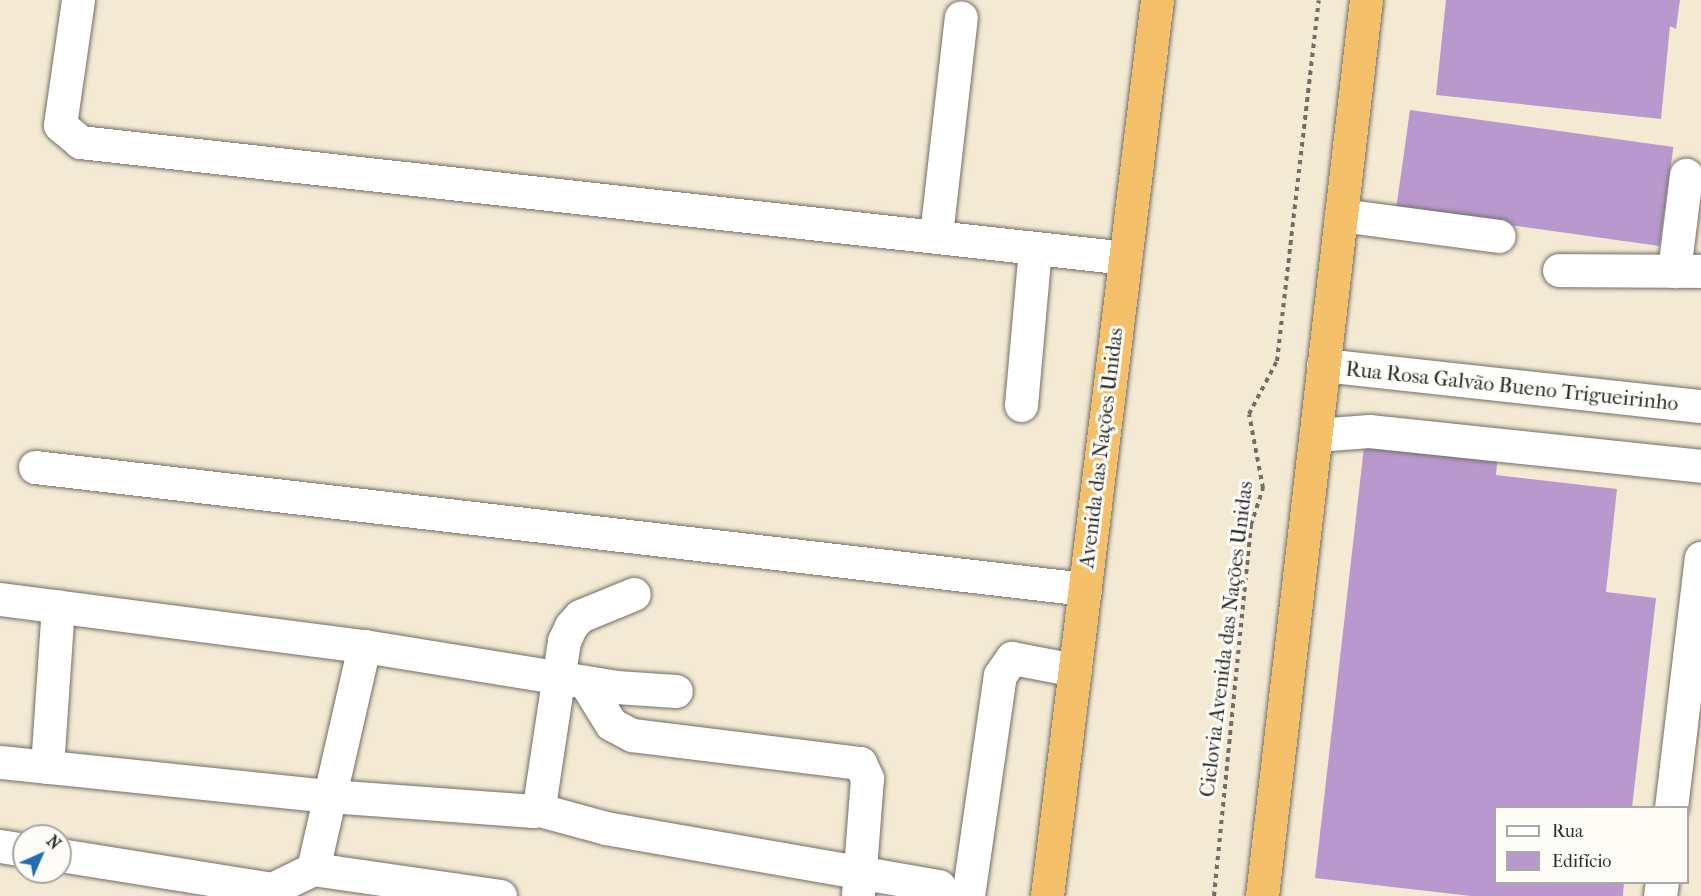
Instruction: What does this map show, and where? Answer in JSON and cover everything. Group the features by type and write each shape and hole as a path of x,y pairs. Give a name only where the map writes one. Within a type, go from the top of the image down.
{"highway":[{"name":"Avenida das Nações Unidas","path":"1047,896 1156,0"},
{"path":"1262,896 1366,0"},
{"path":"1057,814 1070,846 1067,896"}],"street":[{"path":"78,0 60,125 80,142 1125,258"},
{"path":"936,236 961,17"},
{"path":"1559,270 1688,271 1686,175"},
{"path":"1341,215 1499,236"},
{"path":"1021,405 1035,249"},
{"name":"Rua Rosa Galvão Bueno Trigueirinho","path":"1323,365 1701,406"},
{"path":"1316,435 1369,431 1701,466"},
{"path":"35,467 1084,589"},
{"path":"1671,806 1695,666 1701,558"},
{"path":"536,809 571,680 571,626 580,616 634,594"},
{"path":"0,599 364,646 571,680 676,691"},
{"path":"47,767 58,606"},
{"path":"313,869 364,646"},
{"path":"0,762 330,796 536,809 606,828 859,885 953,891 1000,675 1012,658 1075,670"},
{"path":"571,680 611,724 632,735 860,763 867,778 859,885"},
{"path":"72,857 272,893 313,869 500,896"}],"path":[{"name":"Ciclovia Avenida das Nações Unidas","path":"1214,896 1251,525 1263,488 1248,414 1277,361 1319,0"}],"building":[{"path":"1446,0 1680,0 1676,29 1670,26 1661,119 1436,95"},
{"path":"1410,110 1673,147 1659,246 1396,209"},
{"path":"1365,438 1498,454 1496,475 1617,489 1606,592 1656,598 1632,806 1494,806 1494,884 1624,884 1623,896 1471,896 1315,878"}]}
